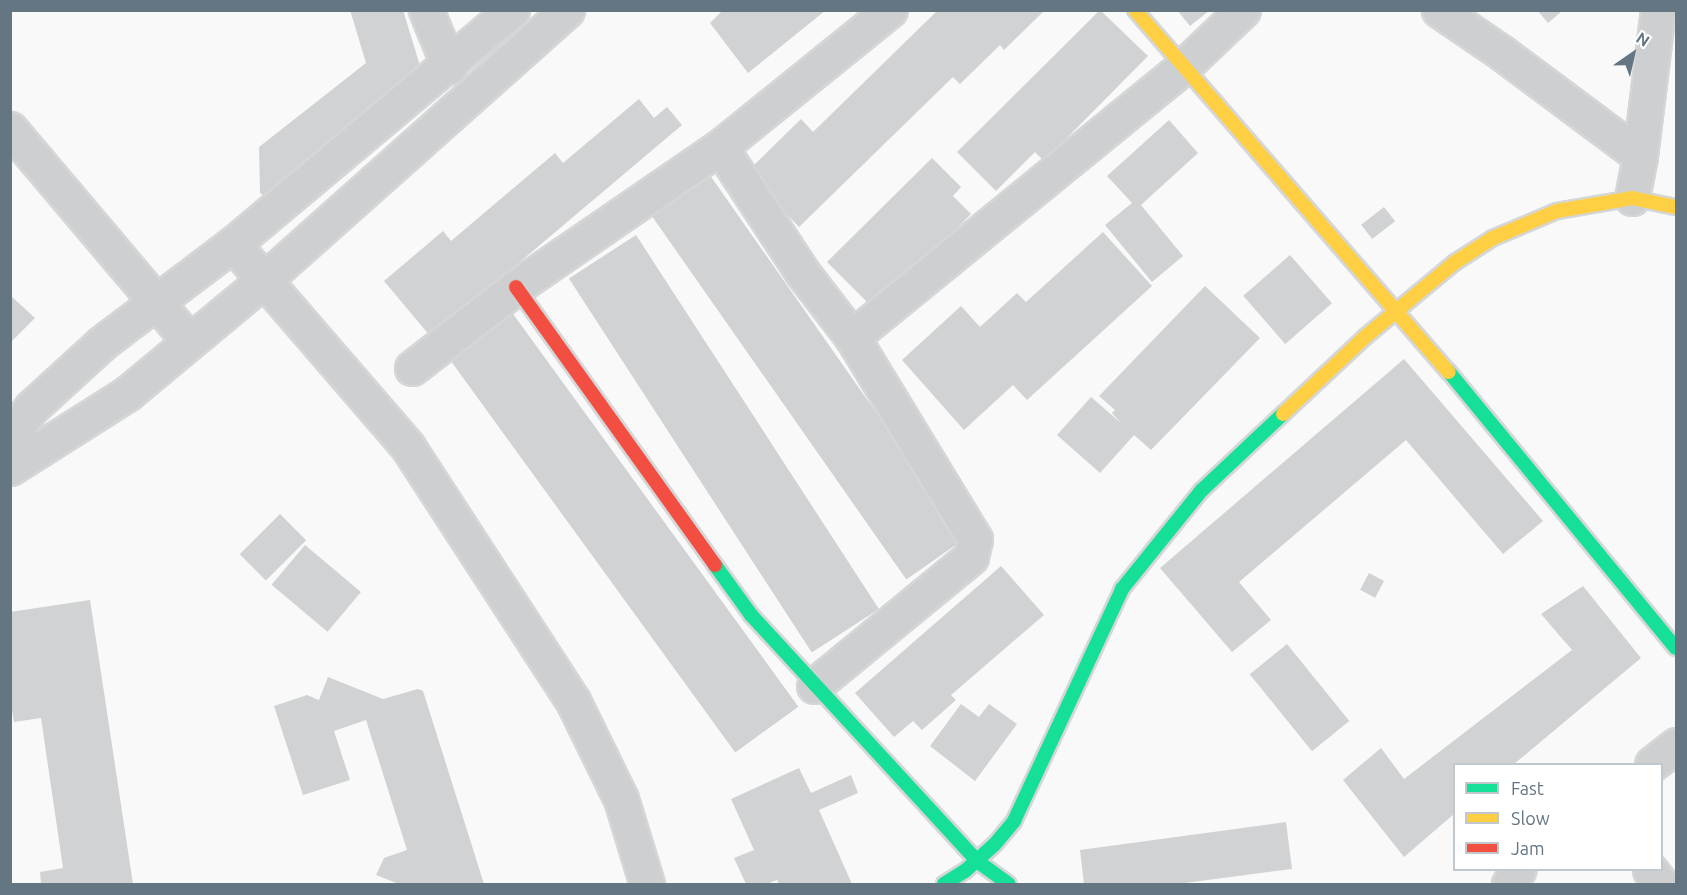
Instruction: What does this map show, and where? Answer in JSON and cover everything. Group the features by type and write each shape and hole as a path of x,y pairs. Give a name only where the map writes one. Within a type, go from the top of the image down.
{"street":[{"path":"426,10 449,66"},
{"path":"10,436 32,407 71,369 233,244 449,66 512,10"},
{"path":"10,468 128,393 263,281 567,10"},
{"path":"412,368 516,287 720,147 890,10"},
{"path":"1135,10 1396,310 1677,648"},
{"path":"852,337 1184,66 1243,10"},
{"path":"1439,10 1502,53 1640,156"},
{"path":"1632,198 1640,156 1658,10"},
{"path":"10,129 189,341"},
{"path":"720,147 802,272 852,337 975,538 975,547 971,557 962,566 814,686"},
{"path":"944,885 977,861 1014,821 1122,589 1156,544 1202,490 1396,310 1454,263 1493,238 1557,211 1632,198 1677,207"},
{"path":"233,244 408,447 573,701 621,799 647,885"},
{"path":"516,287 751,615 977,861 1009,885"},
{"path":"1655,763 1677,746"},
{"path":"1509,885 1517,871"},
{"path":"1651,871 1661,885"}],"building":[{"path":"350,10 403,10 424,79 272,202 260,193 259,147 366,63"},
{"path":"723,10 826,10 748,73 710,23"},
{"path":"938,10 1045,10 1004,50 1000,45 960,84 953,77 799,227 770,197 773,194 749,170 801,119 813,132"},
{"path":"1100,10 1148,56 1044,161 1035,152 996,191 957,152"},
{"path":"1177,10 1210,10 1190,26"},
{"path":"1537,10 1563,10 1548,23"},
{"path":"639,99 654,118 667,107 682,125 431,337 384,281 443,231 451,241 555,153 563,163"},
{"path":"1169,120 1198,153 1141,205 1183,256 1152,282 1105,225 1132,203 1107,176"},
{"path":"932,158 961,187 953,196 971,214 875,310 827,262"},
{"path":"707,171 965,539 906,580 649,212"},
{"path":"1384,207 1395,221 1372,239 1361,225"},
{"path":"1103,232 1152,286 1027,400 1013,385 964,430 902,360 961,306 980,327 1017,293 1026,302"},
{"path":"636,235 879,609 812,653 569,279"},
{"path":"1290,255 1332,303 1285,344 1243,296"},
{"path":"1205,286 1260,338 1151,450 1134,435 1100,473 1057,435 1091,397 1121,423 1112,413 1115,410 1099,396"},
{"path":"10,295 35,318 10,343"},
{"path":"508,307 798,707 735,753 445,353"},
{"path":"1404,359 1543,521 1503,554 1406,440 1239,582 1271,620 1232,652 1160,568"},
{"path":"280,514 306,540 266,580 240,554"},
{"path":"305,545 361,592 327,632 272,585"},
{"path":"1001,566 1044,615 951,695 956,700 922,730 913,721 894,737 855,693"},
{"path":"1369,573 1384,581 1375,598 1360,590"},
{"path":"1583,586 1641,658 1515,763 1453,763 1453,815 1404,857 1343,780 1381,748 1404,779 1572,650 1541,614"},
{"path":"90,600 133,884 41,884 40,872 63,868 41,718 14,722 10,699 10,612"},
{"path":"1287,644 1349,721 1312,751 1250,674"},
{"path":"328,677 383,699 418,689 423,691 484,884 399,884 376,875 384,858 407,850 366,720 334,731 350,780 303,795 274,706 307,695 319,700"},
{"path":"961,704 979,717 989,704 1017,724 975,781 930,746"},
{"path":"799,768 811,793 851,775 858,793 819,810 852,884 779,884 777,880 766,884 746,884 734,858 754,850 731,799"},
{"path":"1286,822 1292,869 1177,884 1084,884 1080,850"}],"traffic: fast":[{"path":"1449,372 1676,648"},
{"path":"944,884 965,871 995,844 1014,821 1122,589 1202,490 1283,414"},
{"path":"715,565 751,615 977,861 1009,884"}],"traffic: slow":[{"path":"1135,10 1449,372"},
{"path":"1283,414 1365,337 1454,263 1493,238 1557,211 1632,198 1676,207"}],"traffic: jam":[{"path":"516,287 715,565"}]}
